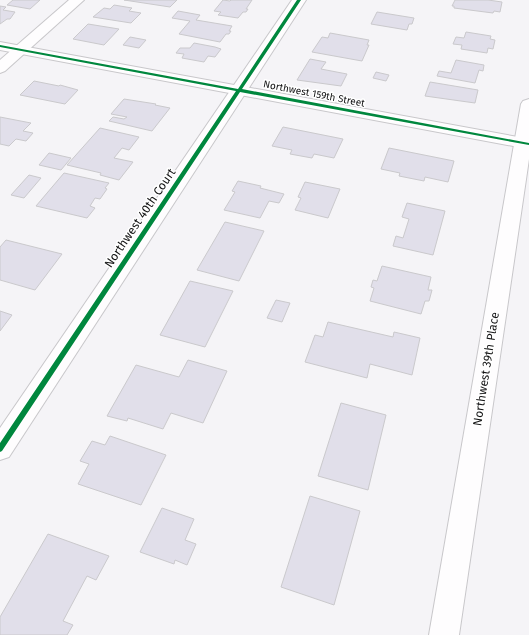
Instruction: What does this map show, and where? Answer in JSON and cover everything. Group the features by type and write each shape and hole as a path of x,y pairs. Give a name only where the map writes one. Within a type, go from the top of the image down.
{"street":[{"path":"0,68 77,0"},
{"name":"Northwest 40th Court","path":"0,449 299,0"},
{"name":"Northwest 159th Street","path":"0,46 526,144"},
{"name":"Northwest 39th Place","path":"444,635 526,144 529,104"}],"building":[{"path":"13,0 40,0 30,9 7,5"},
{"path":"124,0 177,0 170,7"},
{"path":"223,0 252,0 246,9 248,9 246,12 243,12 238,18 218,15 221,12 214,11"},
{"path":"455,0 488,0 502,2 500,12 494,11 493,13 454,8 454,6 452,6"},
{"path":"114,5 132,8 129,11 141,13 131,23 93,17 104,8 110,9"},
{"path":"0,6 6,7 3,10 15,12 10,19 7,19 0,24"},
{"path":"178,11 200,15 196,20 232,26 229,31 231,31 229,34 226,34 220,42 179,34 190,21 172,18"},
{"path":"377,12 414,18 412,24 409,24 407,30 371,24"},
{"path":"88,24 119,29 104,45 73,39"},
{"path":"466,32 491,36 490,39 495,40 493,49 488,48 487,53 461,49 462,45 453,44 456,37 464,38"},
{"path":"330,33 369,40 367,45 369,45 362,61 312,52 322,37 328,38"},
{"path":"130,37 146,40 139,48 123,45"},
{"path":"194,43 221,49 215,57 208,56 204,62 182,58 184,54 176,53 180,48 190,48"},
{"path":"310,59 326,62 321,69 347,74 341,86 297,80"},
{"path":"456,60 484,65 483,71 479,70 475,83 437,76 439,71 451,73"},
{"path":"376,72 389,75 386,81 373,78"},
{"path":"34,81 60,85 78,90 65,104 20,95"},
{"path":"430,82 478,90 475,103 425,96"},
{"path":"124,99 156,104 155,105 170,108 152,131 109,121 113,117 124,119 127,117 111,114"},
{"path":"0,117 31,123 23,131 33,133 26,141 16,139 9,146 0,144"},
{"path":"283,127 343,139 334,158 314,154 312,158 290,154 292,150 272,146"},
{"path":"100,128 139,137 129,150 122,148 114,158 133,162 119,180 100,175 101,173 67,165"},
{"path":"389,148 454,161 448,182 425,177 424,181 399,176 400,173 381,169"},
{"path":"49,153 71,158 61,170 39,165"},
{"path":"64,173 109,183 100,199 95,198 90,206 95,208 87,218 36,206"},
{"path":"29,175 41,178 24,198 11,195"},
{"path":"238,181 261,186 260,188 284,194 279,203 269,201 260,218 224,210 235,192 232,191"},
{"path":"305,182 340,189 328,218 295,210 301,198 298,197"},
{"path":"407,203 445,211 433,255 393,246 396,236 403,238 409,219 402,217"},
{"path":"225,222 264,231 239,281 197,270"},
{"path":"6,240 62,254 35,290 0,280 0,247"},
{"path":"382,266 431,277 428,290 432,290 429,301 425,301 421,314 370,301 374,288 371,287 373,280 377,281"},
{"path":"190,281 233,291 205,347 160,335"},
{"path":"276,300 290,303 282,322 267,318"},
{"path":"0,311 12,315 0,331"},
{"path":"328,322 393,337 394,332 420,338 412,375 370,364 367,378 305,362 315,335 323,337"},
{"path":"188,360 227,371 203,423 171,413 163,429 128,418 127,421 107,416 136,365 179,377"},
{"path":"341,403 386,415 368,490 318,476"},
{"path":"110,436 166,455 141,505 78,484 89,464 80,461 92,441 105,445"},
{"path":"310,496 360,511 334,605 281,587"},
{"path":"162,508 194,519 185,540 196,544 187,565 175,560 174,564 140,552"},
{"path":"48,534 109,556 96,580 87,576 63,621 73,625 67,635 0,635 0,617"}],"cycle path":[{"path":"0,449 299,0"},
{"path":"0,46 529,144"}]}
